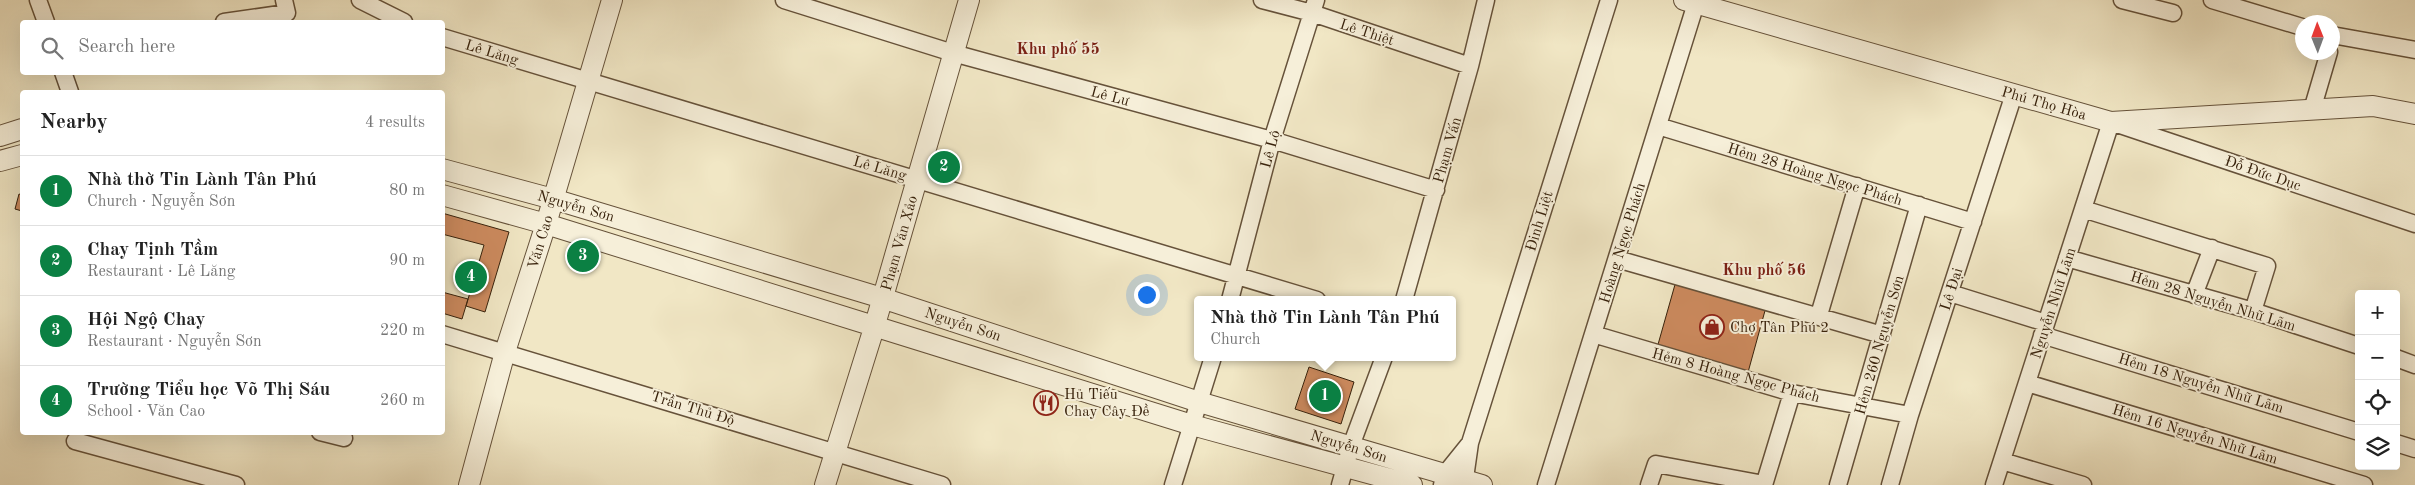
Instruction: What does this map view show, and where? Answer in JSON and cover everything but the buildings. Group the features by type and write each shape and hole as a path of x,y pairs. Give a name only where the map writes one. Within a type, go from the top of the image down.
{"street":[{"path":"38,0 45,20"},
{"path":"238,20 287,13 284,0"},
{"path":"360,0 400,20"},
{"name":"Văn Cao","path":"474,484 505,352 546,224 612,0"},
{"name":"Lê Lư","path":"784,0 953,53 1272,140 1436,190"},
{"name":"Phạm Văn Xảo","path":"825,485 874,328 970,0"},
{"name":"Lê Thiệt","path":"1262,0 1314,7 1470,66"},
{"name":"Phạm Vấn","path":"1405,296 1470,66 1486,0"},
{"name":"Đinh Liệt","path":"1443,480 1470,443 1609,0"},
{"path":"2122,0 2173,13"},
{"path":"2212,0 2295,25"},
{"name":"Phú Thọ Hòa","path":"1692,1 2111,122 2373,106 2415,114"},
{"name":"Hoàng Ngọc Phách","path":"1546,485 1658,126 1692,1"},
{"name":"Lê Lộ","path":"1231,296 1272,140 1314,7"},
{"name":"Lê Lăng","path":"445,38 1303,296"},
{"path":"2340,38 2415,50"},
{"path":"2312,110 2327,60"},
{"path":"64,75 69,90"},
{"name":"Lê Đại","path":"1890,485 1910,415 2014,94"},
{"name":"Nguyễn Nhữ Lãm","path":"1994,485 2111,122"},
{"name":"Đỗ Đức Dục","path":"2111,122 2415,224"},
{"name":"Hẻm 28 Hoàng Ngọc Phách","path":"1658,126 1973,222"},
{"path":"0,136 20,130"},
{"path":"0,161 20,156"},
{"name":"Nguyễn Sơn","path":"445,170 553,199 882,298 1199,402 1351,446 1443,480 1471,483"},
{"path":"1819,315 1857,186"},
{"name":"Nguyễn Sơn","path":"445,196 546,224 874,328 1192,425 1343,476 1412,485"},
{"name":"Hẻm 260 Nguyễn Sơn","path":"1838,485 1919,205"},
{"path":"2083,209 2267,266 2253,312"},
{"path":"2194,295 2212,248"},
{"name":"Hẻm 28 Nguyễn Nhữ Lãm","path":"2067,258 2253,312 2355,345"},
{"path":"1617,259 1819,315 1882,335"},
{"name":"Hẻm 18 Nguyễn Nhữ Lãm","path":"1950,292 2044,329 2355,431"},
{"name":"Hẻm 8 Hoàng Ngọc Phách","path":"1593,334 1792,393 1910,415"},
{"name":"Trần Thủ Độ","path":"445,335 835,451 942,485"},
{"path":"2400,359 2415,364"},
{"path":"1173,485 1212,361"},
{"path":"1343,476 1351,446 1383,361"},
{"name":"Hẻm 16 Nguyễn Nhữ Lãm","path":"2027,383 2364,485"},
{"path":"1650,485 1656,464 1764,484 1792,393"},
{"path":"332,435 344,438"},
{"path":"75,440 236,485"},
{"name":"Đinh Liệt","path":"1470,443 1471,483"},
{"path":"2400,444 2415,449"},
{"path":"2002,460 2083,485"}],"place":[{"name":"Chay Tịnh Tầm","path":"944,167"},
{"name":"Hội Ngộ Chay","path":"583,256"},
{"name":"Trường Tiểu học Võ Thị Sáu","path":"471,277"},
{"name":"Chợ Tân Phú 2","path":"1712,327"},
{"name":"Nhà thờ Tin Lành Tân Phú","path":"1325,396"},
{"name":"Hủ Tiếu Chay Cây Đề","path":"1046,403"}],"district":[{"name":"Khu phố 55","path":"1058,48"},
{"name":"Khu phố 56","path":"1764,269"}]}
